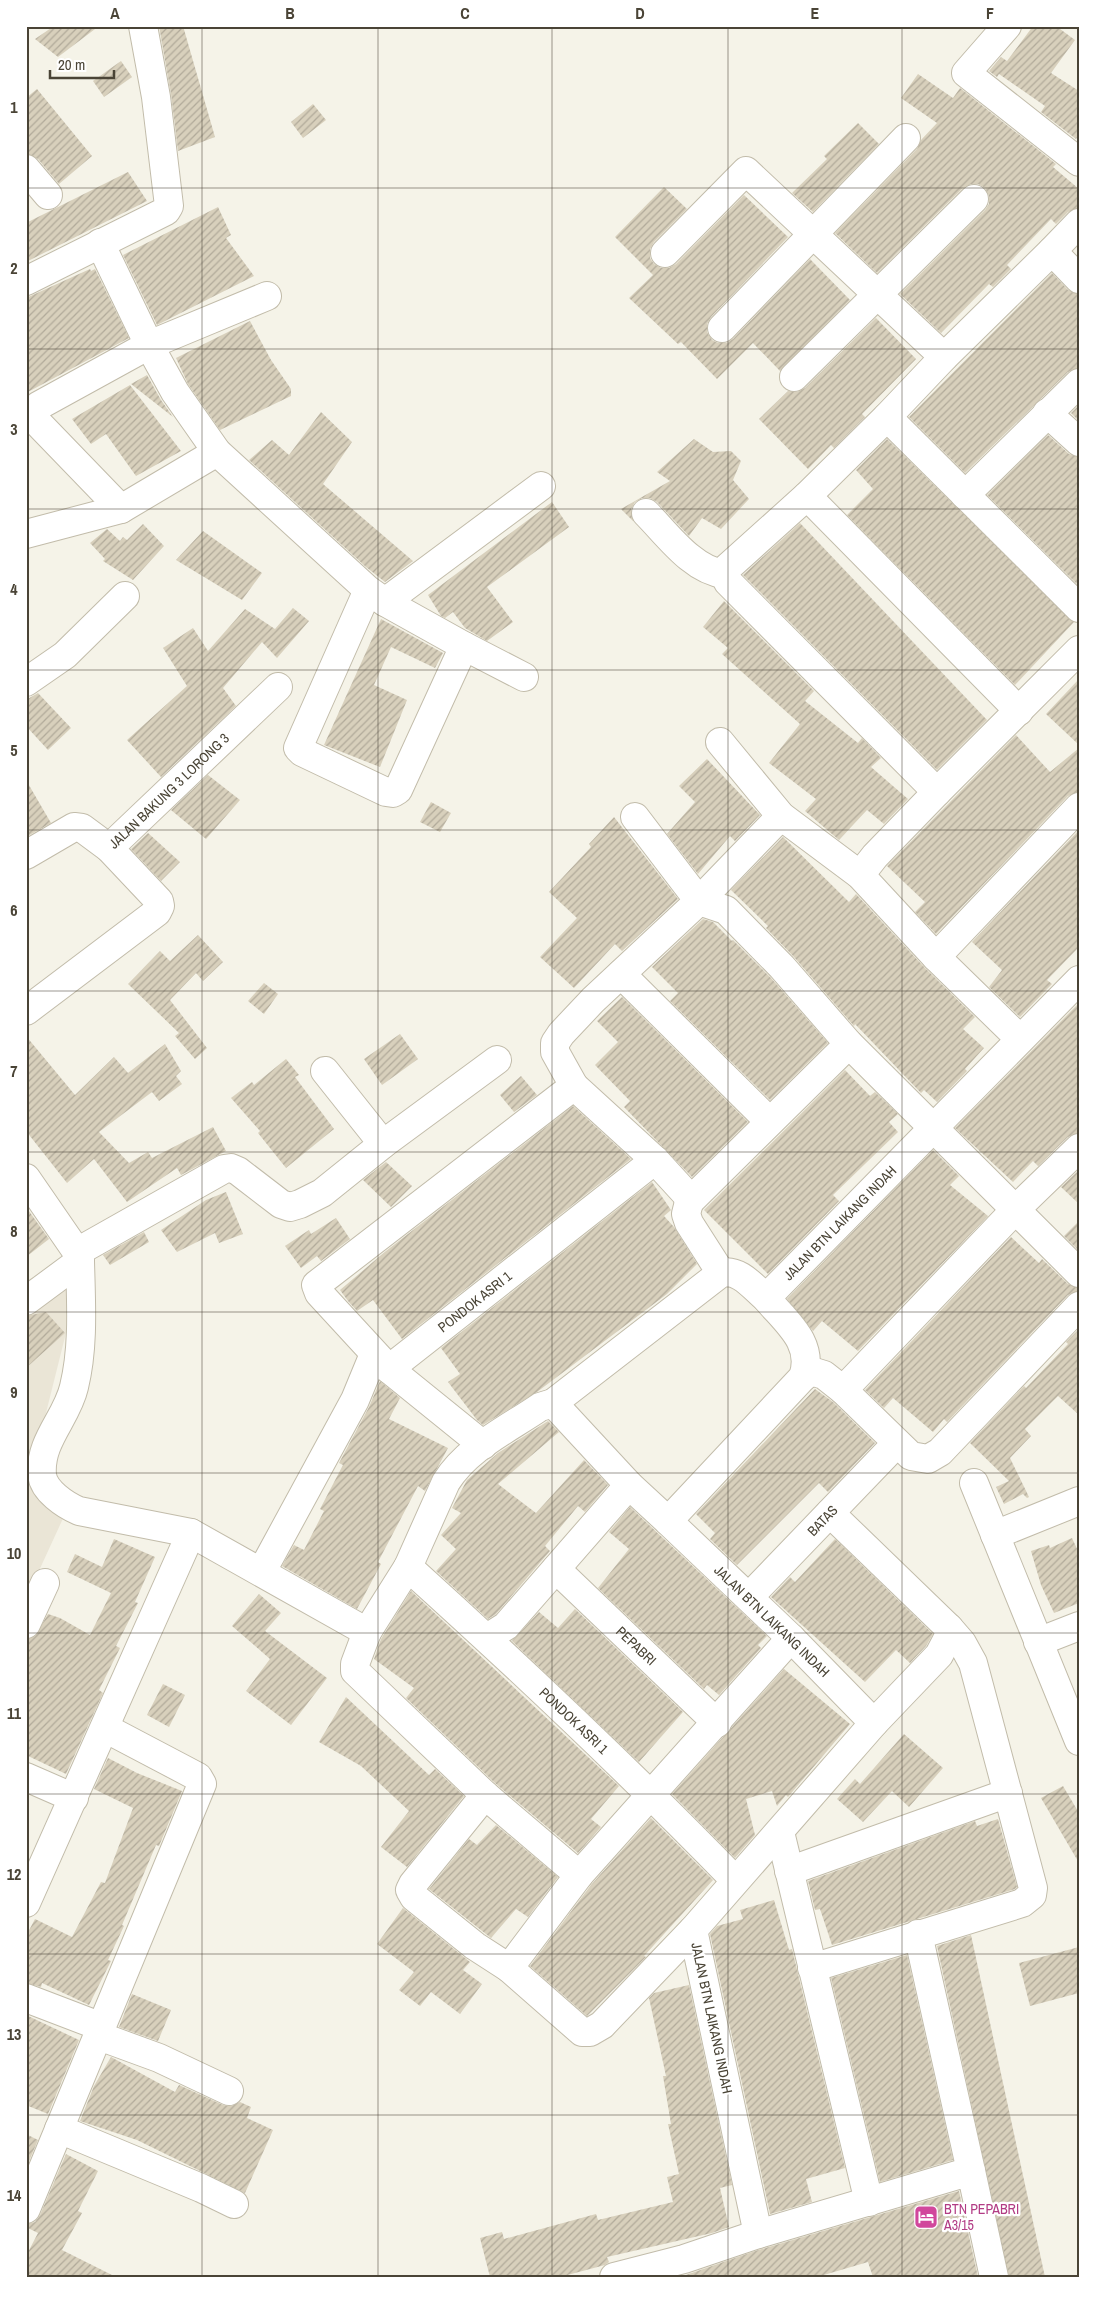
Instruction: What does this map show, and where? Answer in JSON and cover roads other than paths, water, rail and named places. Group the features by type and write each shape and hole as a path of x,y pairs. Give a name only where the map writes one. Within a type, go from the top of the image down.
{"street":[{"path":"26,281 166,211 169,206 156,97 143,26"},
{"path":"1007,26 966,73 1079,162"},
{"path":"722,328 906,138"},
{"path":"26,169 48,195"},
{"path":"665,253 746,171 944,357"},
{"path":"794,377 974,198"},
{"path":"937,792 728,582 724,574 726,568 808,496 1079,223"},
{"path":"100,243 149,345 175,392 217,452 376,596 464,646 524,677"},
{"path":"1052,251 1079,279"},
{"path":"121,509 36,421 34,416 38,406 149,345 267,296"},
{"path":"965,495 1079,383"},
{"path":"1047,413 1079,442"},
{"path":"887,417 1079,608"},
{"path":"26,534 121,509 217,452"},
{"path":"464,646 398,790 393,793 386,792 302,752 298,748 376,596 541,486"},
{"path":"808,496 1019,711"},
{"path":"646,513 690,557 714,573 724,574"},
{"path":"26,682 65,655 125,596"},
{"path":"860,875 875,856 937,792 1078,653"},
{"name":"JALAN BAKUNG 3 LORONG 3","path":"26,854 74,827 82,828 109,848 278,687"},
{"path":"720,742 782,816 860,875 936,957 1020,1039"},
{"path":"936,957 1079,807"},
{"path":"721,1273 689,1223 686,1214 689,1202 687,1195 655,1160 574,1086 555,1052 555,1043 578,1015 699,901 782,816"},
{"path":"636,818 699,901 726,910 782,967 849,1044 1079,1273"},
{"path":"26,1011 157,912 160,906 159,901 109,848"},
{"path":"622,974 769,1121"},
{"name":"JALAN BTN LAIKANG INDAH","path":"766,1298 1079,980"},
{"path":"689,1202 849,1044"},
{"path":"26,1301 79,1256 224,1170 231,1168 238,1171 281,1204 290,1207 322,1193 383,1144 497,1060"},
{"path":"325,1071 383,1144"},
{"path":"483,1445 382,1362 318,1292 316,1285 574,1086"},
{"path":"843,1390 1016,1210 1079,1148"},
{"name":"PONDOK ASRI 1","path":"382,1362 655,1160"},
{"path":"26,1178 79,1256 79,1358 76,1380 65,1414 51,1434 34,1478 67,1506 78,1511 191,1532 367,1632"},
{"path":"579,1875 485,1795 355,1671 355,1664 367,1632 408,1567 446,1482 454,1469 483,1445 540,1407 553,1404 721,1273 726,1272 741,1277 766,1298 794,1331 804,1346 807,1364 803,1377"},
{"path":"668,1521 803,1377 811,1371 818,1372 843,1390 911,1456 928,1460 1079,1306"},
{"path":"262,1571 355,1400 382,1362"},
{"name":"JALAN BTN LAIKANG INDAH","path":"553,1404 629,1485 749,1597 874,1723 693,1930 758,2234"},
{"name":"BATAS","path":"749,1597 897,1443"},
{"path":"974,1483 1079,1742"},
{"path":"487,1638 506,1626 629,1485"},
{"path":"995,1535 1079,1501"},
{"path":"812,1968 1022,1903 1032,1895 1033,1888 973,1663 962,1643 949,1628 830,1513"},
{"path":"26,1903 191,1532"},
{"name":"PONDOK ASRI 1","path":"408,1567 487,1638 651,1794 735,1880"},
{"name":"PEPABRI","path":"556,1569 717,1723"},
{"path":"26,1624 45,1583"},
{"path":"1038,1642 1079,1626"},
{"path":"874,1723 939,1654 949,1636 949,1628"},
{"path":"509,1968 579,1875 717,1723 791,1638"},
{"path":"26,2209 202,1784 198,1776 105,1728"},
{"path":"26,1778 74,1798"},
{"path":"789,1871 1008,1793"},
{"path":"485,1795 410,1890 414,1897 474,1946 509,1968 582,2032 590,2032 602,2025 693,1930"},
{"path":"780,1832 869,2202"},
{"path":"918,1934 994,2277"},
{"path":"26,1998 229,2091"},
{"path":"59,2129 201,2188 234,2204"},
{"path":"614,2277 687,2268 758,2234 971,2171"}],"place":[{"name":"BTN PEPABRI A3/15","path":"926,2217"}]}
